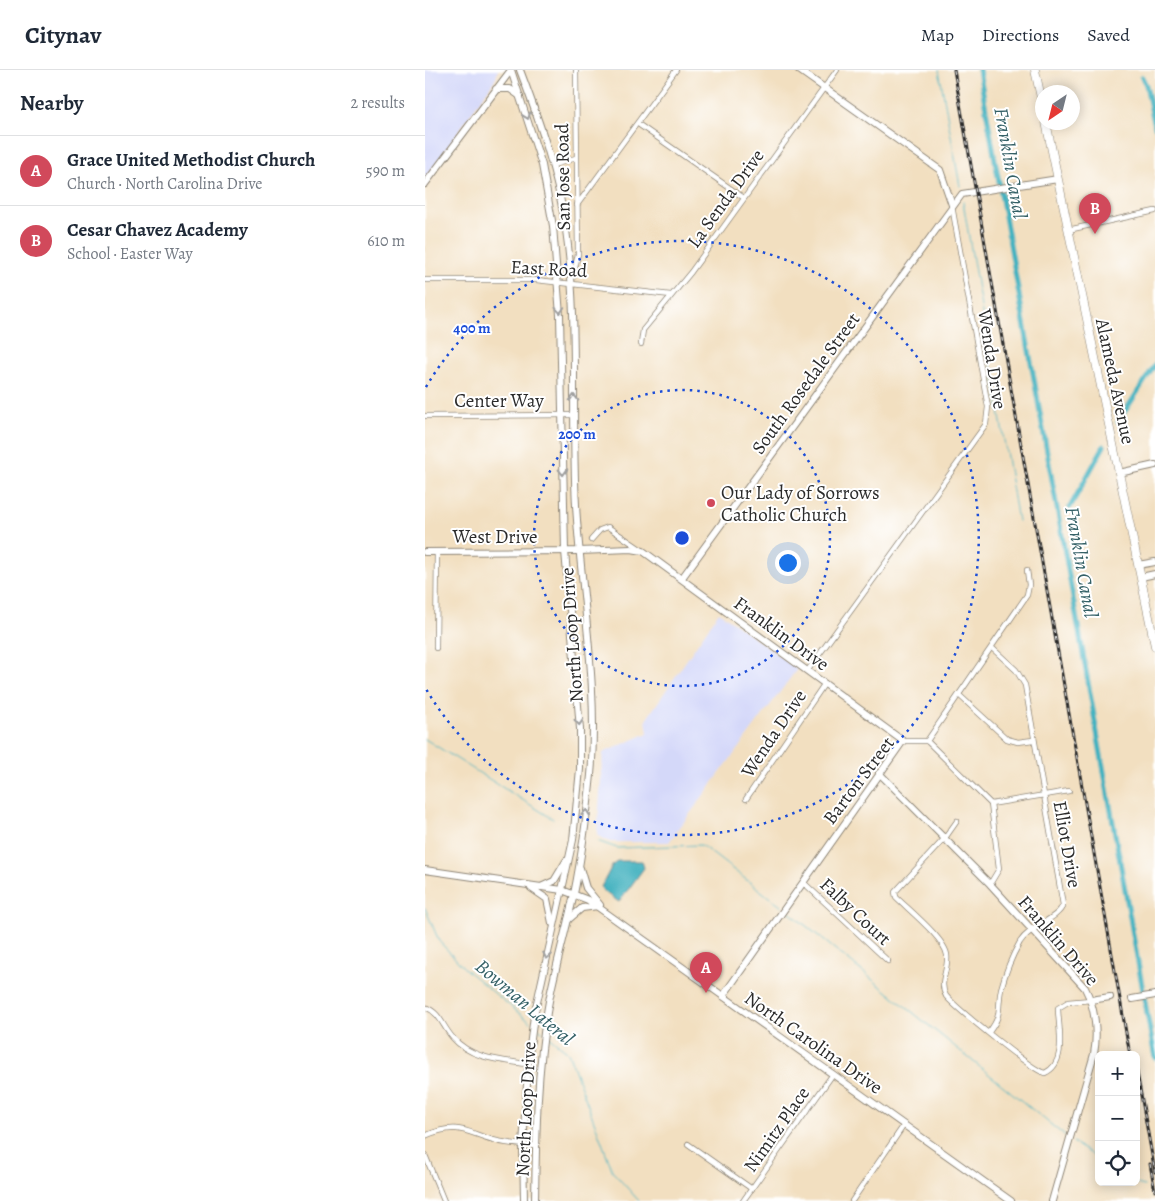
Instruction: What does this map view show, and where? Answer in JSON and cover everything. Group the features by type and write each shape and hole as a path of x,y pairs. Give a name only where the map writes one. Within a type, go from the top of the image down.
{"main road":[{"name":"North Loop Drive","path":"511,70 541,165 553,226 560,314 565,552 580,729 579,769 570,854 535,1012 527,1064 523,1145 525,1201"},
{"path":"425,184 511,70"},
{"name":"North Loop Drive","path":"520,70 553,165 566,232 571,283 579,551 589,659 592,735 591,770 580,862 543,1044 536,1146 535,1201"},
{"name":"Wenda Drive","path":"799,70 940,170 952,205"},
{"path":"1035,70 1038,85"},
{"path":"496,90 511,89 520,96"},
{"name":"Alameda Avenue","path":"1048,130 1155,646"},
{"path":"952,205 962,194 1059,179"},
{"name":"South Rosedale Street","path":"681,578 952,205"},
{"path":"1119,473 1155,465"},
{"path":"565,552 631,548 643,551"},
{"name":"Franklin Drive","path":"643,551 903,741"},
{"name":"West Drive","path":"425,552 565,552"},
{"path":"1138,565 1155,562"},
{"path":"1141,577 1155,574"},
{"name":"Barton Street","path":"723,996 903,741"},
{"path":"579,769 591,770"},
{"name":"Franklin Drive","path":"879,773 990,884 1085,988 1091,1000 1096,1035 1095,1054 1052,1201"},
{"path":"539,887 554,881 570,854"},
{"path":"580,862 586,888 601,908"},
{"name":"North Carolina Drive","path":"425,870 562,890 601,908 1011,1201"},
{"path":"527,886 547,899 553,929"},
{"path":"567,921 582,908 601,908"},
{"path":"1135,998 1152,996"},
{"path":"1091,1000 1110,997"}],"street":[{"name":"San Jose Road","path":"571,283 578,254 576,70"},
{"path":"577,205 676,70"},
{"name":"La Senda Drive","path":"641,344 642,332 683,282 837,70"},
{"path":"638,124 744,198"},
{"path":"553,165 576,158"},
{"name":"Wenda Drive","path":"807,670 986,424 988,407 952,205"},
{"path":"1068,230 1155,211"},
{"name":"East Road","path":"425,280 557,281 671,295"},
{"name":"Center Way","path":"425,416 574,415"},
{"name":"Franklin Drive","path":"591,540 600,530 608,527 643,551"},
{"path":"436,648 437,552"},
{"path":"990,884 999,869 991,804 927,741 1027,595 1029,585 1027,570"},
{"name":"Elliot Drive","path":"989,1032 999,1017 1001,989 1017,948 1031,930 1058,913 1063,905 1024,681 1016,670 992,648"},
{"name":"Wenda Drive","path":"746,799 825,683"},
{"path":"959,695 1007,739 1018,742 1033,740"},
{"name":"Barton Street","path":"903,741 927,741"},
{"path":"991,804 1069,791"},
{"path":"957,821 945,838 897,889 895,895 945,948 947,962 942,985 946,996 1038,1071 1045,1074 1053,1067 1061,1040 1058,1008 1068,1002 1091,1000"},
{"name":"Falby Court","path":"804,883 888,961"},
{"path":"425,1007 436,1013 453,1038 468,1050 488,1058 527,1064"},
{"name":"Nimitz Place","path":"743,1201 833,1074"},
{"path":"852,1201 904,1125"},
{"path":"425,1136 439,1130 459,1129 471,1131 498,1142 536,1146"},
{"path":"688,1144 752,1189"},
{"path":"425,1155 444,1201"}],"shaded area":[{"path":"425,70 498,70 496,78 425,179"},
{"path":"719,612 797,669 669,842 610,842 597,835 603,753 648,733 646,720"}],"water":[{"path":"617,861 642,861 644,868 619,902 603,891 601,887 612,866"}],"waterway":[{"path":"939,70 960,186"},
{"name":"Franklin Canal","path":"979,70 1155,1058"},
{"path":"1142,77 1146,85 1155,127"},
{"path":"963,202 1018,521"},
{"path":"1118,422 1155,365"},
{"path":"1070,507 1104,446"},
{"path":"425,739 553,819"},
{"path":"597,841 617,848 701,845 782,907"},
{"name":"Bowman Lateral","path":"425,908 439,941 465,969 530,1022"},
{"path":"789,912 1065,1136"},
{"name":"Bowman Lateral","path":"535,1026 542,1031"},
{"name":"Bowman Lateral","path":"547,1035 568,1052 613,1172 639,1201"},
{"path":"1073,1142 1095,1157"},
{"path":"1140,1185 1144,1186"}],"railway":[{"path":"954,70 1129,1051"},
{"path":"1140,1089 1155,1172"},
{"path":"1150,1164 1155,1191"}],"place":[{"name":"Cesar Chavez Academy","path":"1095,234"},
{"name":"Our Lady of Sorrows Catholic Church","path":"711,503"},
{"name":"Grace United Methodist Church","path":"706,993"}]}
